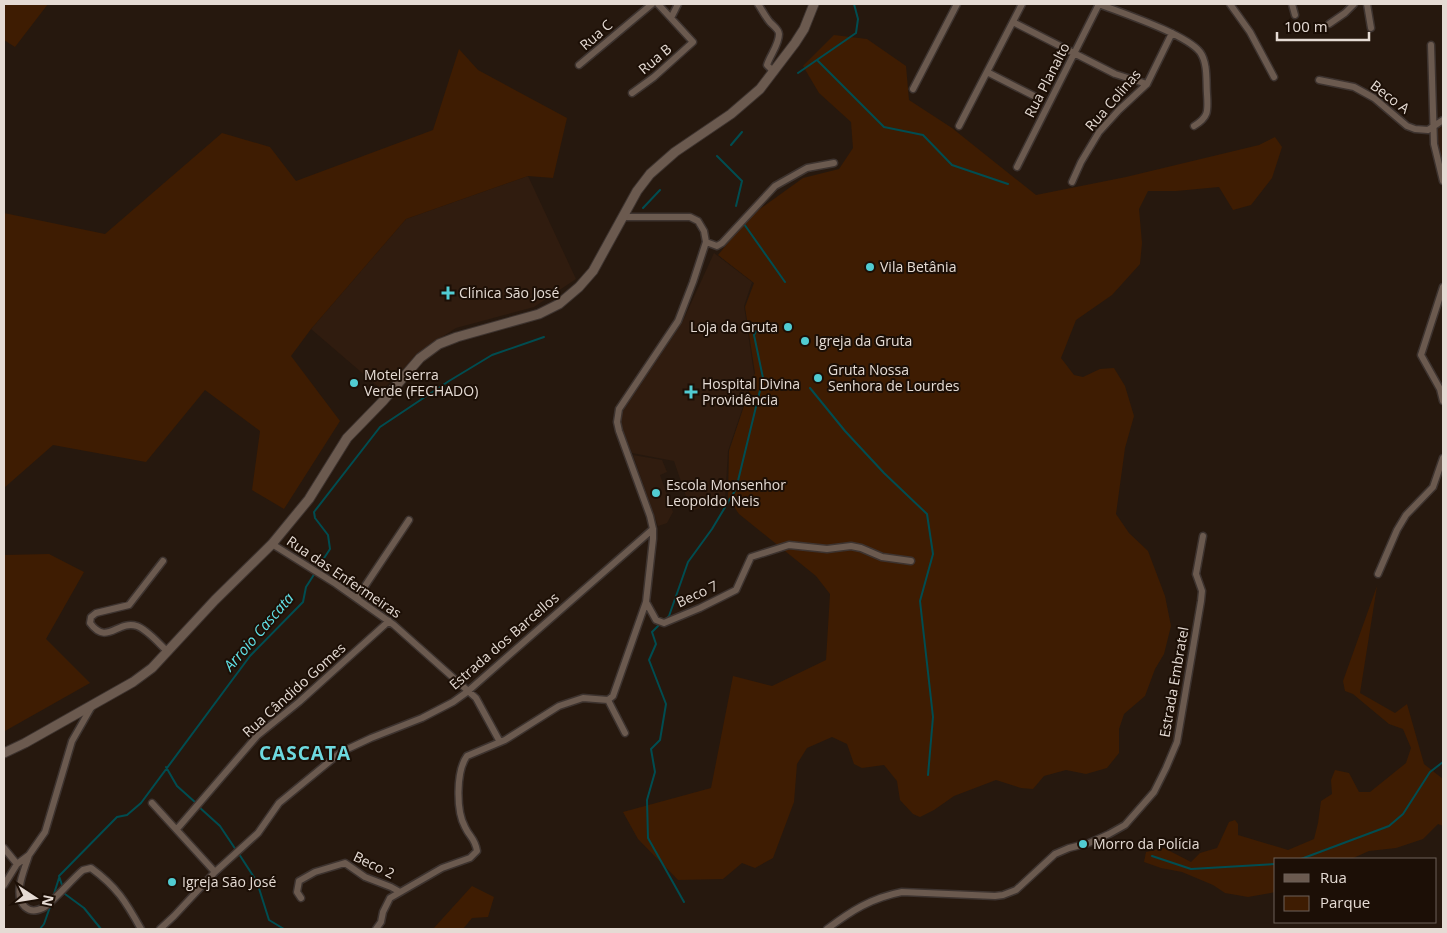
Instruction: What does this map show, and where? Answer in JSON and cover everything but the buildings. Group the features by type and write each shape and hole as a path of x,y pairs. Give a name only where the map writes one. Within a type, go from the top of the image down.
{"main road":[{"path":"4,753 133,682 152,668 215,600 272,544 309,499 347,438 383,401 420,358 439,344 484,329 540,314 559,304 579,287 594,272 637,191 650,174 675,152 731,114 760,90 795,44 814,4"}],"street":[{"name":"Rua C","path":"579,65 652,4"},
{"path":"658,4 671,18 678,4"},
{"path":"758,4 779,34 776,46 769,57 767,65 774,72"},
{"path":"913,90 957,4"},
{"path":"959,126 1022,4"},
{"path":"1099,4 1172,33 1200,52 1205,68 1207,110 1203,120 1194,126"},
{"name":"Rua Planalto","path":"1017,167 1099,4"},
{"path":"1230,4 1250,32 1274,77"},
{"path":"1292,4 1295,14"},
{"path":"1329,24 1354,4"},
{"path":"1367,4 1371,28"},
{"name":"Rua B","path":"632,93 654,77 693,42 671,18"},
{"path":"1013,22 1115,74 1147,84"},
{"name":"Rua Colinas","path":"1072,182 1081,162 1099,132 1147,84 1172,33"},
{"path":"1431,45 1435,125 1434,144 1443,181"},
{"path":"987,72 1034,96"},
{"name":"Beco A","path":"1319,80 1354,86 1374,98 1407,126 1428,130 1443,120"},
{"path":"706,242 717,246 722,243 775,186 807,168 834,162"},
{"path":"376,929 381,922 383,912 390,898 442,868 470,858 477,851 476,841 465,829 459,816 460,774 467,756 500,742 559,706 583,698 608,700 613,696 646,602 653,529 619,431 617,422 619,408 678,321 706,242 704,231 698,220 690,217 623,218"},
{"path":"1443,287 1421,355 1440,389 1443,401"},
{"path":"1378,574 1398,530 1410,510 1433,487 1443,458"},
{"path":"357,598 409,520"},
{"name":"Estrada dos Barcellos","path":"160,929 215,872 258,833 279,803 341,752 422,718 453,702 467,692 653,529"},
{"name":"Estrada Embratel","path":"827,929 849,912 886,895 902,892 1003,895 1016,890 1055,854 1095,840 1125,824 1154,792 1177,742 1202,591 1196,574 1203,536"},
{"name":"Rua das Enfermeiras","path":"272,544 390,621 467,692 476,698 500,742"},
{"name":"Beco 7","path":"646,602 656,620 664,623 736,590 752,557 788,545 826,550 851,546 882,557 910,561"},
{"path":"163,561 129,605 96,613 91,617 90,623 100,633 108,633 134,625 142,628 168,652"},
{"name":"Rua Cândido Gomes","path":"177,829 258,736 390,621"},
{"path":"608,700 624,733"},
{"path":"4,885 17,864 29,855 46,832 72,740 94,703"},
{"path":"152,803 215,872"},
{"path":"4,848 17,864"},
{"path":"29,855 20,894 22,904 28,910 33,911 45,907 83,870 91,868 108,880 124,899 140,929"},
{"name":"Beco 2","path":"301,898 297,892 300,881 315,872 345,863 365,877 400,892"}],"shaded area":[{"path":"1443,122 1443,167 1436,133 1439,123"},
{"name":"Clínica São José","path":"528,176 576,279 534,307 456,328 423,349 382,390 311,329 406,219"},
{"name":"Hospital Divina Providência","path":"714,253 752,282 744,306 754,374 728,451 725,500 691,511 674,461 632,453 620,423 623,411 682,323"},
{"name":"Escola Monsenhor Leopoldo Neis","path":"633,455 662,460 667,472 660,475 673,512 667,523 658,526"}],"green space":[{"path":"4,4 48,4 15,47 4,40"},
{"path":"834,35 867,39 906,66 909,100 952,128 1036,195 1126,177 1259,145 1275,137 1282,147 1272,178 1251,205 1233,210 1219,187 1176,191 1148,191 1139,209 1142,243 1140,264 1112,295 1076,320 1061,358 1074,375 1083,377 1100,369 1114,368 1125,386 1134,416 1125,448 1116,514 1129,533 1148,551 1165,596 1171,626 1164,654 1155,669 1145,696 1124,714 1119,729 1119,753 1107,768 1086,774 1066,770 1044,776 1033,789 1021,788 996,780 954,796 920,817 913,814 900,800 897,781 884,765 862,768 854,764 847,744 832,737 807,748 797,764 794,802 773,858 755,868 742,863 723,879 678,880 638,839 623,812 711,788 733,676 772,686 826,660 830,594 816,576 739,514 728,498 729,451 755,373 745,307 754,283 718,255 750,216 803,178 839,169 853,148 851,122 819,93 803,66"},
{"path":"459,49 478,70 567,118 553,178 528,176 406,219 311,329 291,356 340,421 284,509 252,490 260,431 205,390 146,462 53,445 4,488 4,213 105,234 222,133 270,147 296,181 433,130"},
{"path":"4,553 5,555 49,554 84,572 46,639 90,683 5,731"},
{"path":"1377,586 1360,693 1395,713 1407,704 1424,764 1443,779 1443,826 1438,824 1423,839 1396,848 1369,851 1353,858 1274,858 1274,892 1248,897 1225,893 1213,885 1182,872 1144,862 1146,852 1164,848 1191,862 1200,853 1217,848 1229,822 1235,820 1238,824 1238,835 1288,850 1314,839 1321,801 1332,794 1331,780 1335,770 1349,773 1359,792 1370,792 1406,763 1411,748 1403,729 1389,724 1353,694 1345,691 1343,681"},
{"path":"472,886 494,897 488,917 472,918 463,929 433,929"}],"waterway":[{"name":"Arroio Cascata","path":"798,73 856,33 858,19 854,4"},
{"path":"818,61 884,127 923,135 952,165 1008,184"},
{"name":"Arroio Cascata","path":"731,145 742,132"},
{"path":"717,156 742,181 736,206"},
{"name":"Arroio Cascata","path":"643,208 660,190"},
{"path":"744,224 785,282"},
{"path":"665,620 669,616 688,562 712,529 736,489 763,378 754,335 759,326"},
{"name":"Arroio Cascata","path":"317,569 330,549 328,535 315,518 314,512 380,427 492,355 544,337"},
{"path":"810,388 845,431 884,473 927,514 933,554 920,601 933,717 928,775"},
{"name":"Arroio Cascata","path":"101,929 84,908 65,894 59,876 117,817 127,815 141,803 250,656 303,602 306,587 315,573"},
{"path":"661,623 652,632 656,644 649,660 666,704 660,740 651,749 655,772 647,800 648,838 684,902"},
{"path":"1304,858 1389,826 1403,814 1430,772 1443,762"},
{"path":"166,767 177,786 196,803"},
{"path":"199,807 220,826 236,850"},
{"path":"239,854 257,882 269,920 284,929"},
{"path":"1152,856 1191,869 1274,864"},
{"path":"53,897 59,878"},
{"path":"40,929 44,924 51,904"}],"place":[{"name":"Vila Betânia","path":"870,267"},
{"name":"Clínica São José","path":"448,293"},
{"name":"Loja da Gruta","path":"788,327"},
{"name":"Igreja da Gruta","path":"805,341"},
{"name":"Gruta Nossa Senhora de Lourdes","path":"818,378"},
{"name":"Motel serra Verde (FECHADO)","path":"354,383"},
{"name":"Hospital Divina Providência","path":"691,392"},
{"name":"Escola Monsenhor Leopoldo Neis","path":"656,493"},
{"name":"Morro da Polícia","path":"1083,844"},
{"name":"Igreja São José","path":"172,882"}],"district":[{"name":"CASCATA","path":"305,753"}]}
